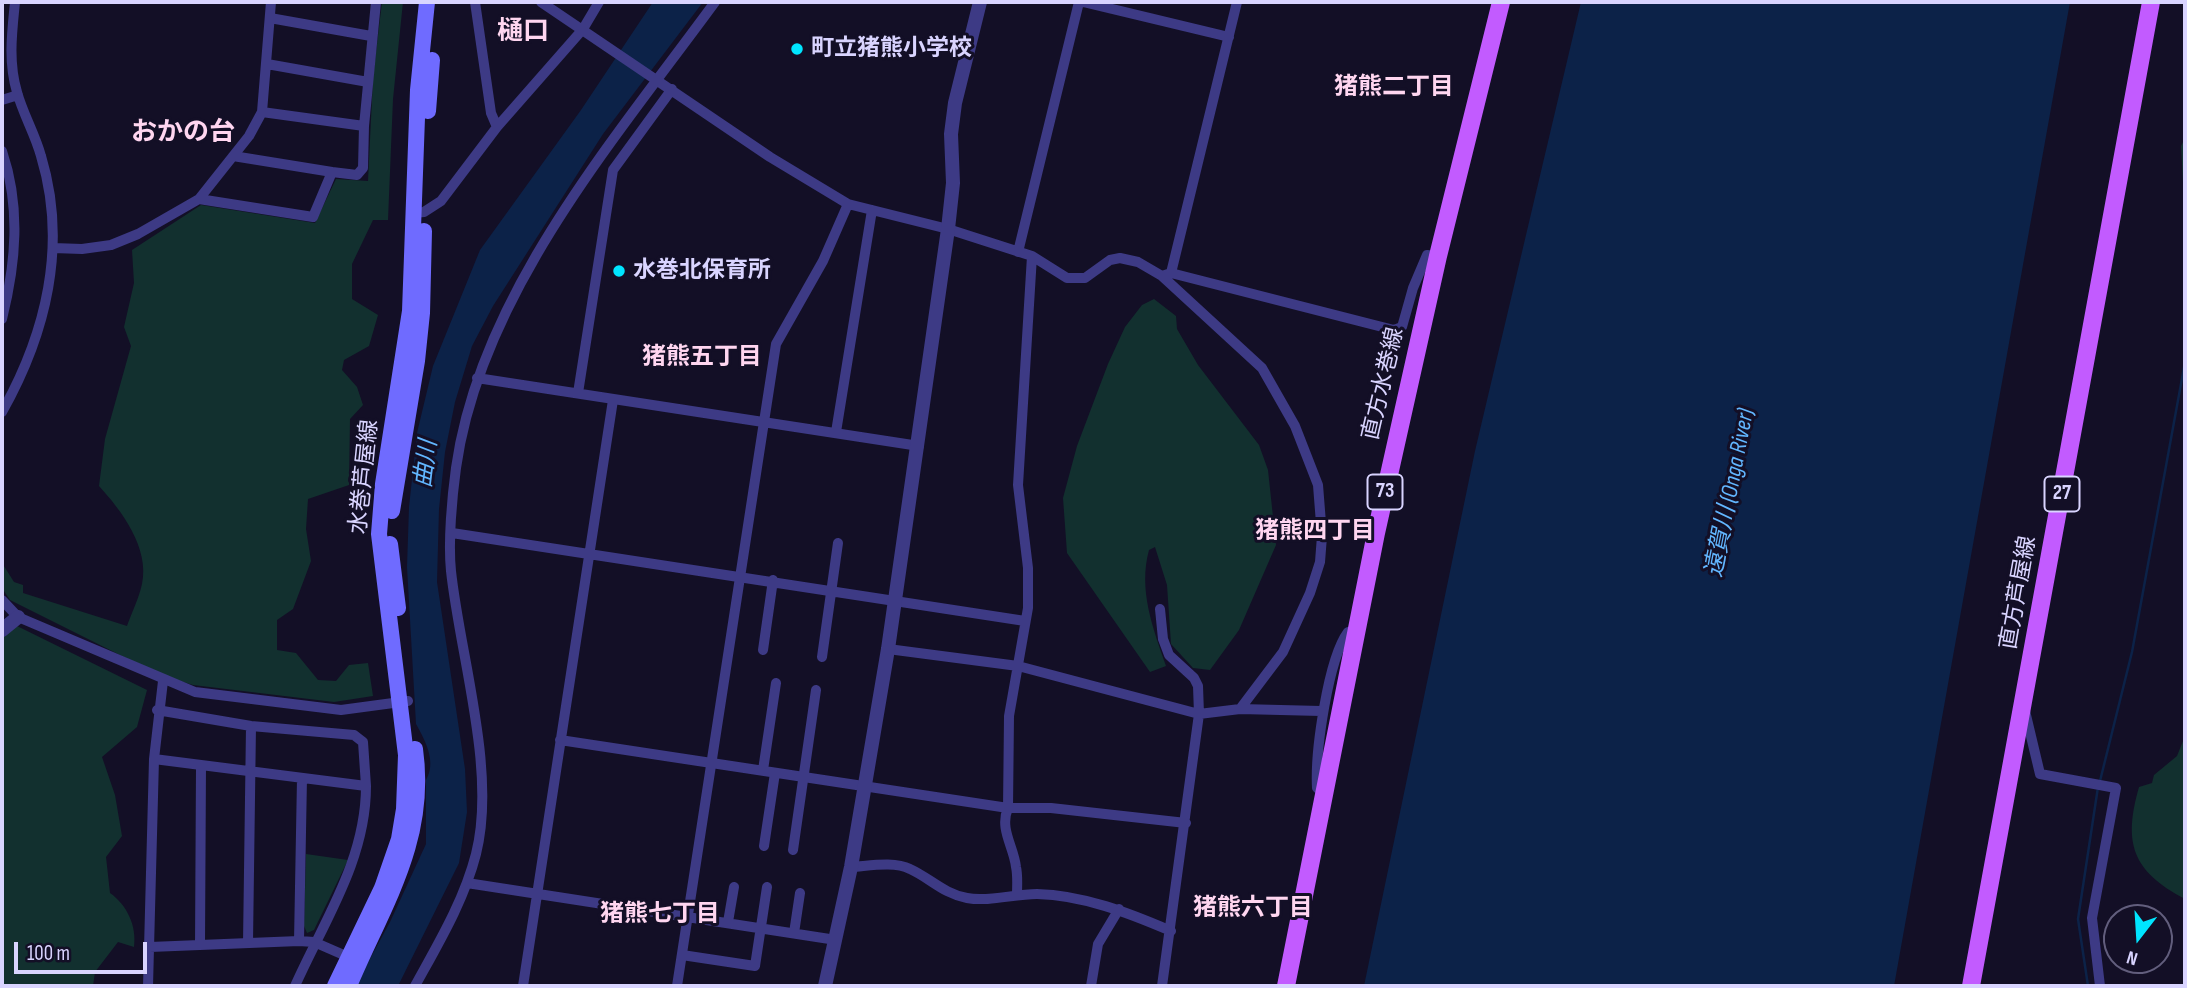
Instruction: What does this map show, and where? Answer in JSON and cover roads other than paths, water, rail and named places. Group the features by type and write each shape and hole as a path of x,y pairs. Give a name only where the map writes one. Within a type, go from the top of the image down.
{"main road":[{"name":"水巻芦屋線","path":"335,986 354,959 403,868 416,812 418,782 404,702 390,536 422,313 418,90 427,2"},
{"name":"水巻芦屋線","path":"419,213 438,2"},
{"name":"直方水巻線","path":"1286,986 1356,630 1438,256 1501,2"},
{"name":"直方芦屋線","path":"1971,986 2151,2"},
{"name":"水巻芦屋線","path":"349,986 354,959"}],"street":[{"path":"2,412 32,353 39,330 53,248 50,195 41,156 18,95 11,52 15,2"},
{"path":"53,248 82,249 111,245 138,234 199,199 233,156 262,112 271,2"},
{"path":"233,156 357,175 363,168 371,36 376,2"},
{"path":"475,2 491,113 497,127"},
{"path":"541,2 770,156 848,204 948,229 1032,256 1067,278 1085,278 1110,260 1120,258 1138,262 1166,275 1394,330 1402,327 1413,288 1427,255 1438,256"},
{"path":"419,213 441,201 497,127 583,29 599,2"},
{"path":"415,986 467,883 477,852 482,791 450,568 456,467 477,378 509,303 595,164 715,2"},
{"path":"825,986 851,867 888,649 948,229 953,183 951,134 955,103 980,2"},
{"path":"1018,252 1081,2 1229,37"},
{"path":"1166,275 1237,2"},
{"path":"270,18 371,36"},
{"path":"267,64 368,82"},
{"path":"578,393 613,170 672,89"},
{"path":"2,100 18,95"},
{"path":"262,112 364,126"},
{"path":"2,151 14,211 15,248 13,273 2,319"},
{"path":"199,199 313,217 332,172"},
{"path":"677,986 775,344 823,261 848,204"},
{"path":"836,432 873,210"},
{"path":"2,247 15,248"},
{"path":"1017,895 1016,865 1008,843 1004,817 1008,808 1009,716 1026,621 1028,568 1018,485 1032,256"},
{"path":"1166,275 1262,368 1294,426 1318,485 1322,536 1320,562 1310,593 1283,652 1240,709"},
{"path":"477,378 919,446"},
{"path":"523,986 613,400"},
{"path":"452,533 773,580 1026,621"},
{"path":"822,657 838,543"},
{"path":"763,650 773,580"},
{"path":"2,600 18,617 163,681 195,692 341,710 404,702"},
{"path":"1160,609 1163,639 1169,655 1195,678 1198,686 1199,715 1162,986"},
{"path":"2,630 18,617"},
{"path":"1324,793 1317,788 1316,772 1322,733 1321,711 1332,682 1339,644 1348,632 1356,630"},
{"path":"888,649 1018,666 1199,715 1240,709 1321,711"},
{"path":"148,986 154,759 157,710 163,681"},
{"path":"763,771 776,683"},
{"path":"793,850 816,690"},
{"path":"2023,705 2040,774 2116,788 2092,918 2100,986"},
{"path":"157,710 251,726 354,735 363,742 366,814 354,863 295,986"},
{"path":"247,943 251,726"},
{"path":"560,740 1008,808 1052,808 1186,823"},
{"path":"154,759 366,786"},
{"path":"200,945 201,766"},
{"path":"764,846 775,773"},
{"path":"299,940 302,778"},
{"path":"851,867 897,865 910,869 942,889 964,898 982,900 1038,894 1119,909 1171,931"},
{"path":"467,883 836,940"},
{"path":"728,922 733,887"},
{"path":"682,955 755,967 767,887"},
{"path":"794,933 800,893"},
{"path":"1091,986 1098,944 1119,909"},
{"path":"150,947 299,940 314,942 354,959"}],"water":[{"name":"曲川","path":"653,2 703,2 603,134 493,306 472,346 455,402 445,452 439,509 437,582 465,769 467,812 459,863 398,986 355,986 390,922 426,844 426,780 430,759 416,724 407,567 409,507 417,433 433,366 480,250 581,110"},
{"name":"遠賀川 (Onga River)","path":"1581,2 2070,2 1894,986 1364,986 1475,451"}],"waterway":[{"path":"2100,781 2132,652 2185,362"},
{"path":"2088,986 2078,919 2098,787"}],"place":[{"name":"町立猪熊小学校","path":"797,49"},
{"name":"水巻北保育所","path":"619,271"}],"district":[{"name":"樋口","path":"523,32"},
{"name":"猪熊二丁目","path":"1394,88"},
{"name":"おかの台","path":"183,133"},
{"name":"猪熊五丁目","path":"702,358"},
{"name":"猪熊四丁目","path":"1315,532"},
{"name":"猪熊六丁目","path":"1253,909"},
{"name":"猪熊七丁目","path":"660,915"}]}
